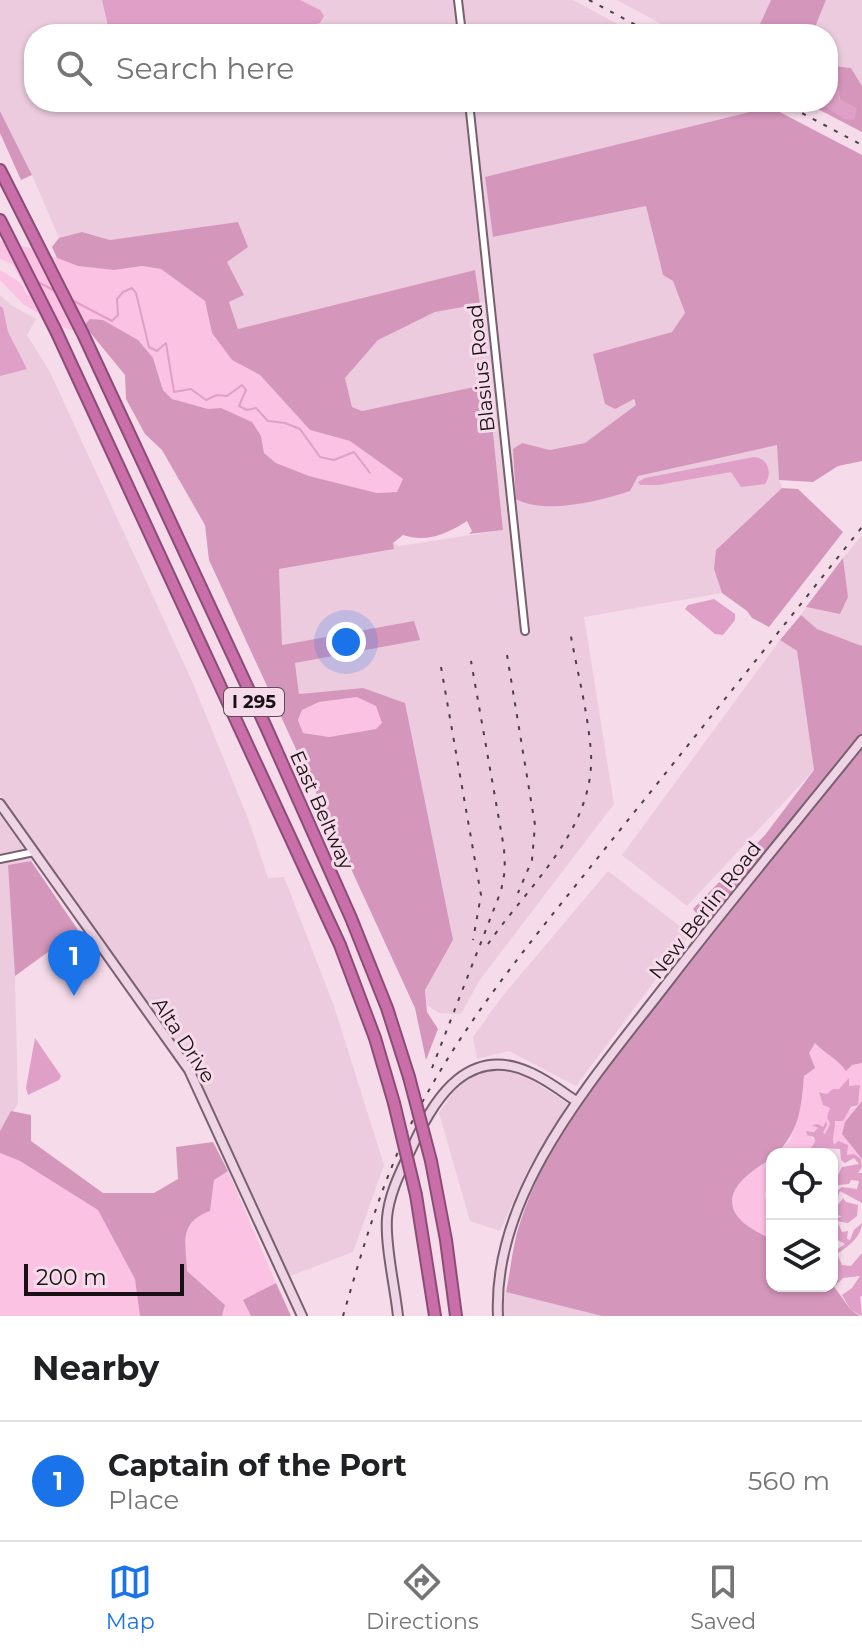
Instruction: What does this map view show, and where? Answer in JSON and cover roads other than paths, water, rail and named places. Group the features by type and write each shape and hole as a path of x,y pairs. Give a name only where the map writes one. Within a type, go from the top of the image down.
{"highway":[{"name":"East Beltway","path":"0,170 83,334 266,727 351,918 387,1008 431,1161 456,1316"},
{"name":"East Beltway","path":"0,220 56,331 340,945 375,1038 394,1103 416,1195 435,1316"}],"street":[{"path":"458,0 461,24"},
{"name":"Blasius Road","path":"470,112 525,631"},
{"name":"New Berlin Road","path":"498,1316 499,1268 513,1220 576,1101 735,896 862,740"},
{"name":"Alta Drive","path":"0,804 189,1070 302,1316"},
{"path":"0,859 34,852"},
{"path":"398,1316 387,1229 389,1208 402,1169 446,1087 470,1072 498,1066 531,1073 576,1101"}],"waterway":[{"path":"34,280 57,292"},
{"path":"70,299 112,321 118,315 117,299 132,288 136,293 149,347 157,351 166,343 174,392 191,389 206,400 217,395 227,396 242,385 246,390 239,406 247,410 256,408 268,421 300,429 320,457 334,460 354,452 370,473"}],"railway":[{"path":"589,0 634,24"},
{"path":"800,112 862,145"},
{"path":"343,1316 374,1214 393,1165 415,1116 457,1044 530,943 862,527"},
{"path":"488,944 571,832 589,781 590,738 570,631"},
{"path":"507,655 535,825 532,860 518,893"},
{"path":"432,1068 501,891 505,870 504,848 471,661"},
{"path":"441,667 481,895 473,940"}],"place":[{"name":"Captain of the Port","path":"74,996"}]}
